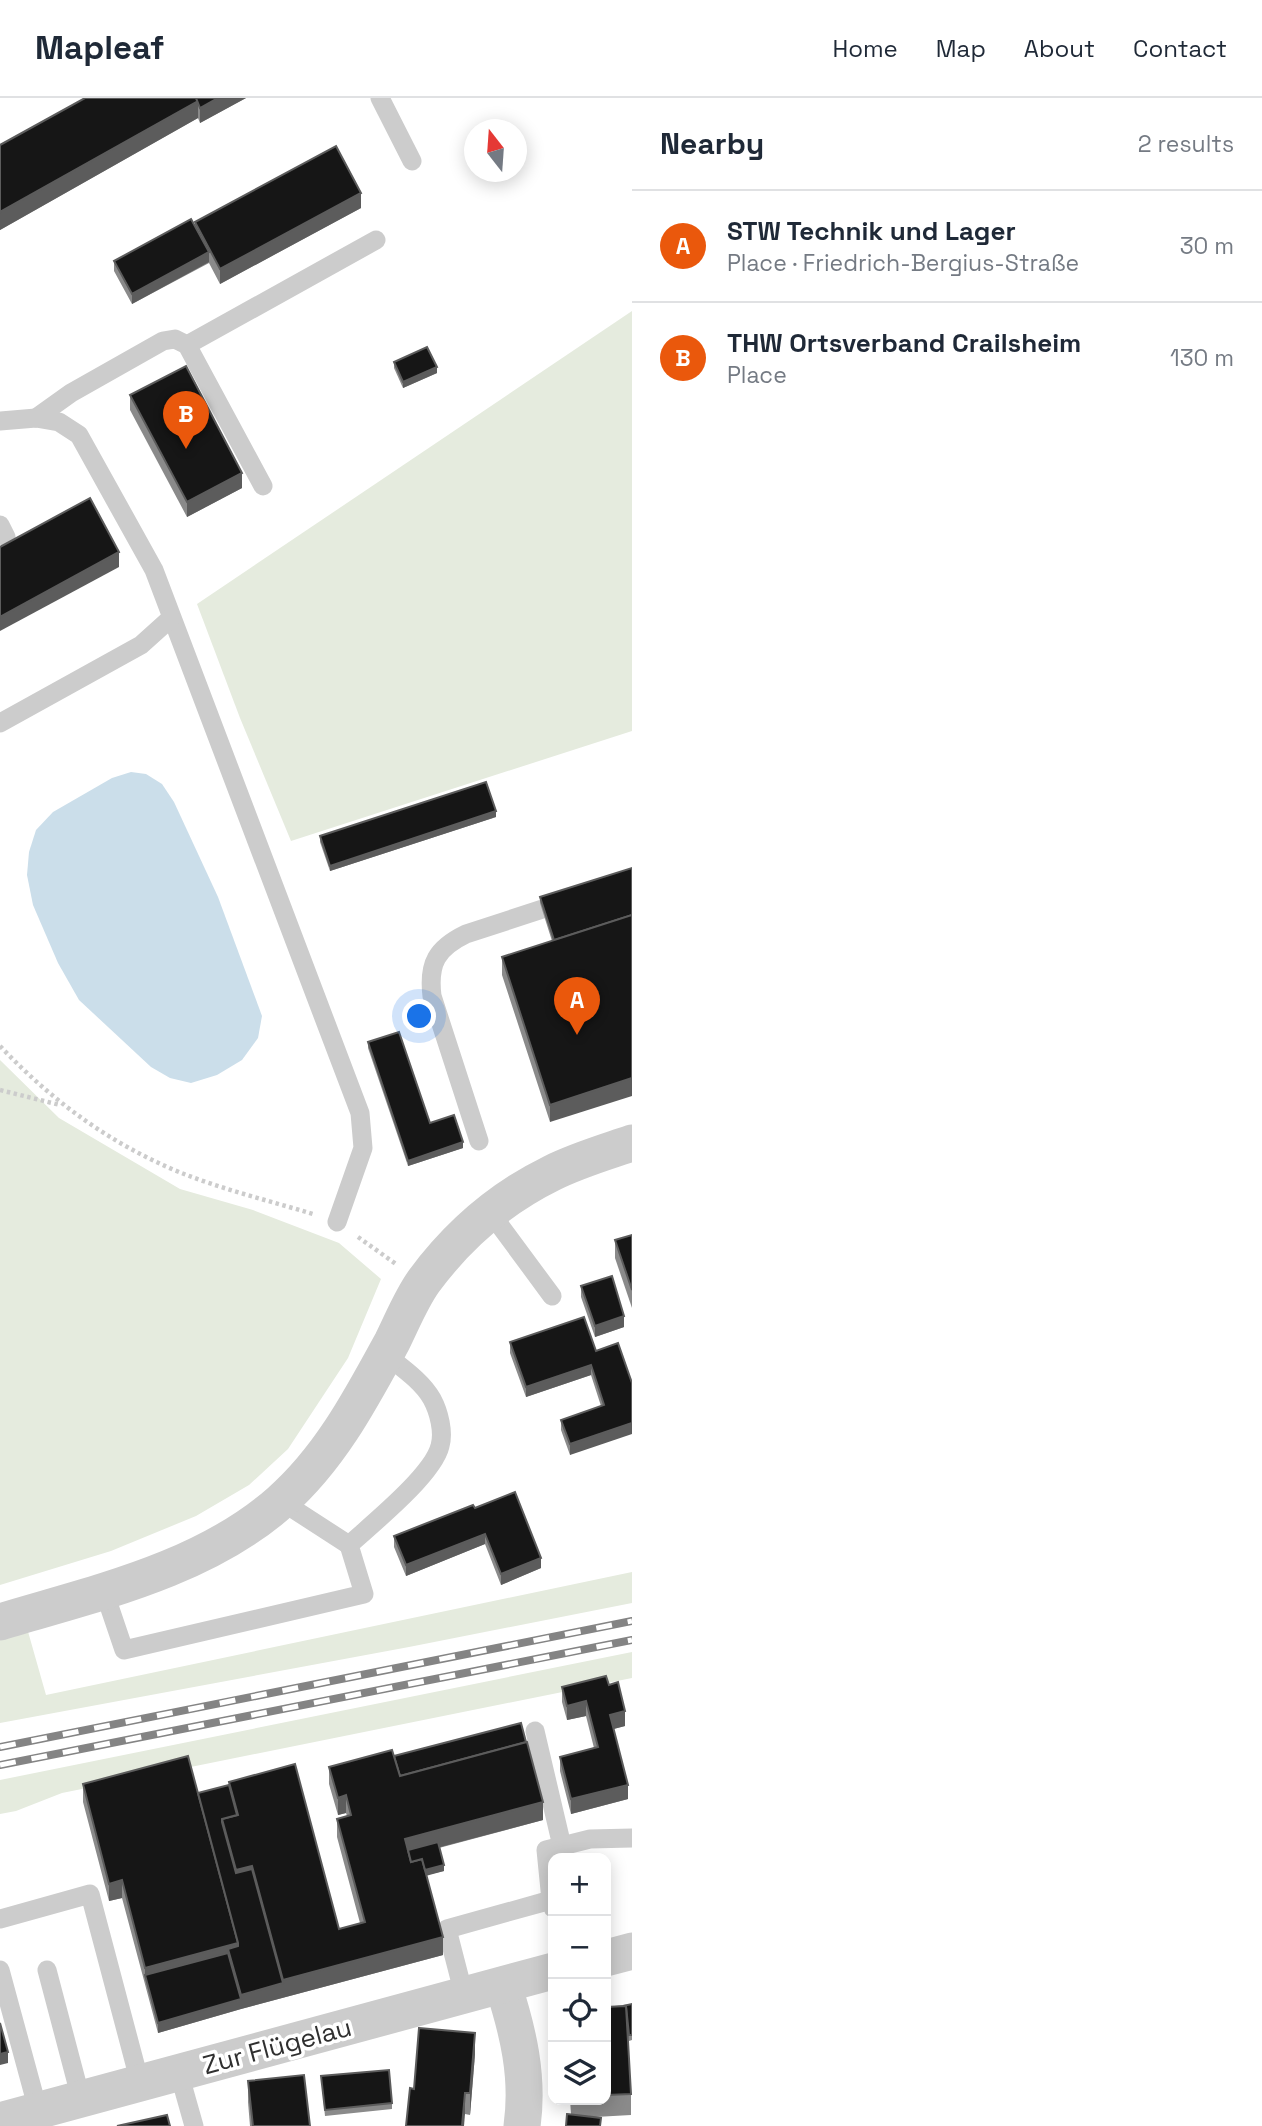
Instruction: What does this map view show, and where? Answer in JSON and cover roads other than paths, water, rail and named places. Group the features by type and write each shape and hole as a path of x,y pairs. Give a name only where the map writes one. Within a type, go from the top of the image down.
{"street":[{"path":"0,1622 104,1591 180,1563 237,1535 281,1501 323,1456 346,1424 423,1283 458,1240 519,1191 555,1171 632,1143"},
{"path":"611,1957 632,1951"},
{"name":"Zur Flügelau","path":"0,2121 548,1972"},
{"path":"503,1984 515,2023 522,2060 525,2092 522,2126"}],"lane":[{"path":"380,98 412,161"},
{"path":"187,345 376,240"},
{"path":"36,418 71,393 163,341 175,339 187,345 263,486"},
{"path":"0,421 36,418 59,422 79,435 154,570 360,1113 363,1148 337,1222"},
{"path":"0,723 141,645 171,618"},
{"path":"479,1141 432,996 430,979 434,962 447,946 466,934 581,897"},
{"path":"490,1212 552,1296"},
{"path":"349,1545 427,1472 440,1446 441,1423 431,1398 414,1378 385,1354"},
{"path":"104,1591 124,1650 364,1594 349,1545 281,1501"},
{"path":"535,1731 562,1846"},
{"path":"548,1873 545,1850 590,1839 632,1838"},
{"path":"0,1919 90,1894 140,2083"},
{"path":"464,1995 447,1929 548,1905"},
{"path":"0,1970 38,2110"},
{"path":"47,1970 81,2099"},
{"path":"178,2073 194,2126"}],"water":[{"path":"131,772 146,774 162,784 174,802 218,897 262,1016 258,1038 242,1060 217,1075 191,1083 170,1078 151,1067 79,1000 58,963 33,905 27,875 29,852 36,830 53,812 112,778"}],"railway":[{"path":"0,1747 632,1621"},
{"path":"0,1765 632,1640"}],"place":[{"name":"THW Ortsverband Crailsheim","path":"186,449"},
{"name":"STW Technik und Lager","path":"577,1035"}]}
